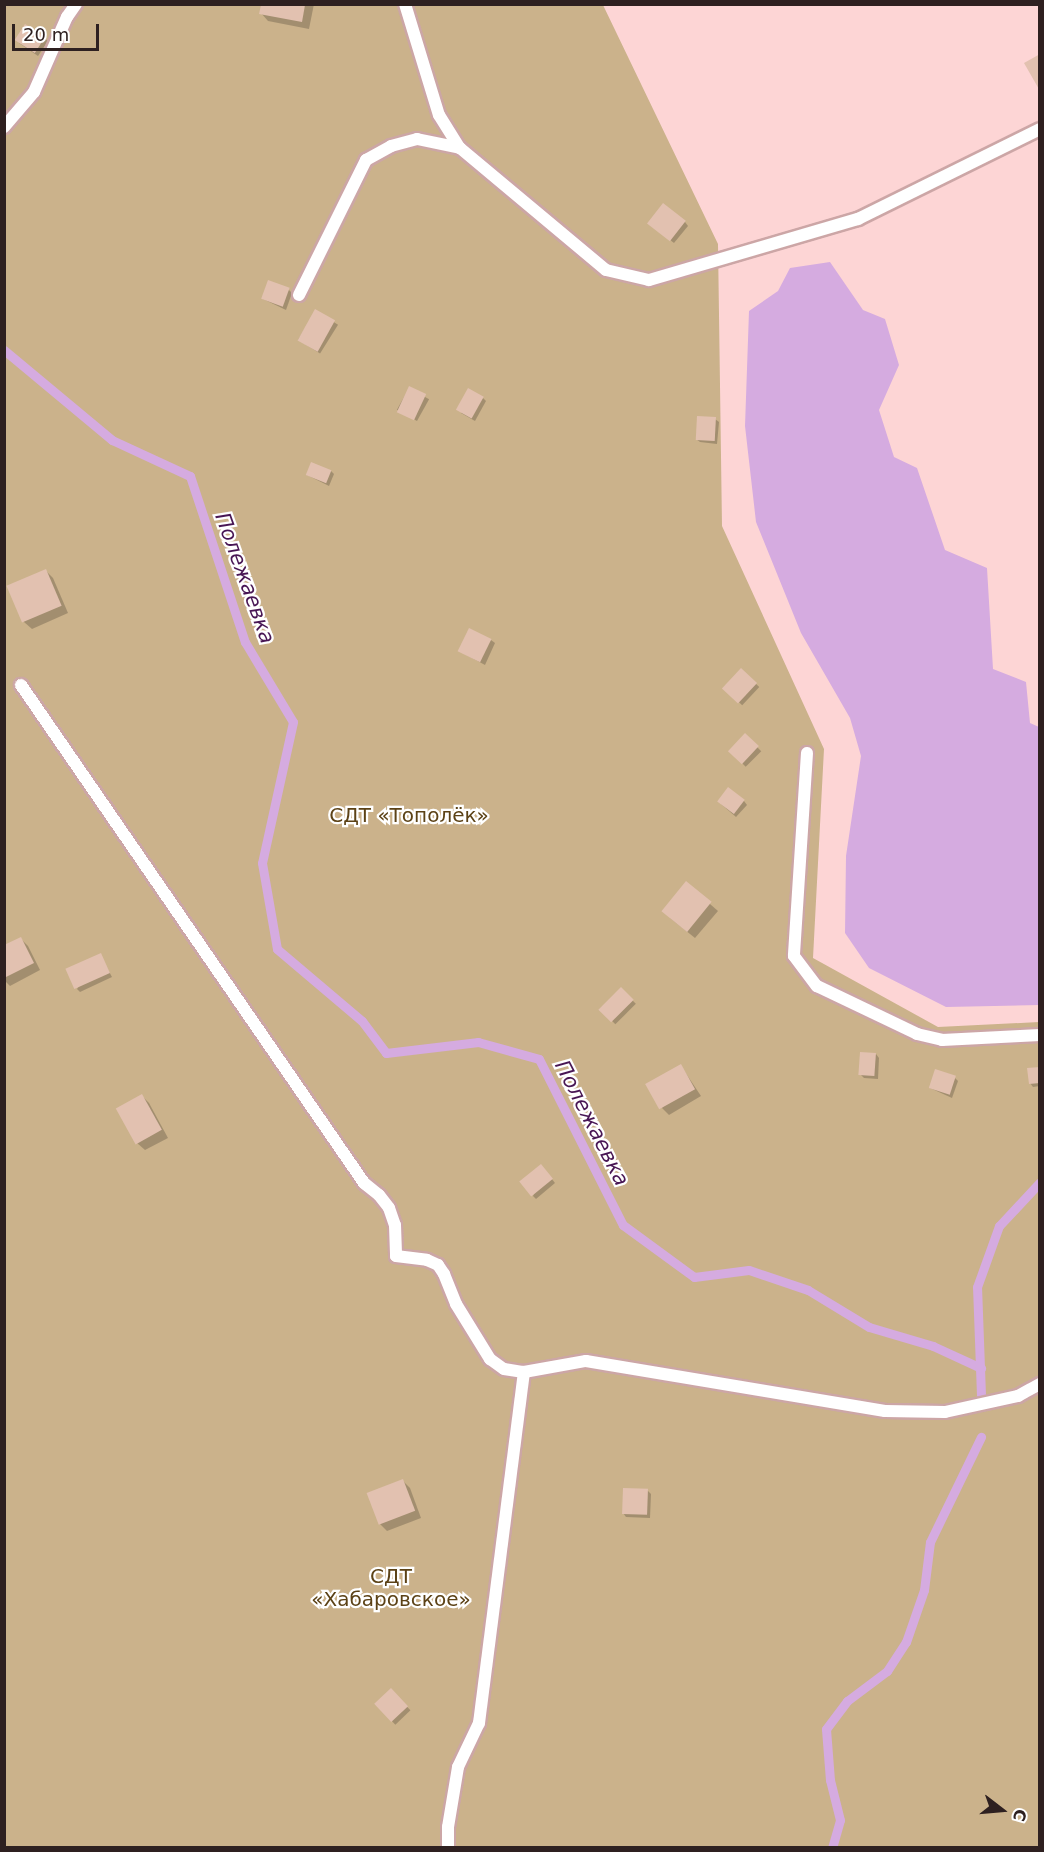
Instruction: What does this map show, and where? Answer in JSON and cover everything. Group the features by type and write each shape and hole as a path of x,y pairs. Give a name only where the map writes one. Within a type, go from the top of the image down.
{"lane":[{"path":"4,127 34,92 67,17 76,4"},
{"path":"405,4 439,115 460,148 606,270 649,280 858,219 1040,129"},
{"path":"299,295 366,160 391,146 417,140 460,148"},
{"path":"21,685 364,1183 379,1195 389,1208 395,1225 396,1256 427,1260 438,1265 456,1304 490,1359 504,1369 524,1372 586,1361 885,1411 945,1412 1018,1396 1040,1384"},
{"path":"807,753 794,956 817,986 884,1020 942,1040 1040,1035"},
{"path":"448,1848 448,1827 458,1767 479,1722 524,1372"}],"green space":[{"name":"СДТ «Тополёк»","path":"5,5 603,5 718,244 722,526 824,749 813,958 938,1027 1039,1022 1039,1847 5,1848"}],"shaded area":[{"path":"830,262 863,310 885,319 899,365 879,410 894,457 917,468 945,550 987,568 993,669 1026,682 1030,723 1039,727 1039,1005 946,1007 869,968 845,933 846,856 861,756 850,718 801,633 756,522 745,426 749,311 778,291 790,268"}],"building":[{"path":"261,5 305,5 302,22 259,14"},
{"path":"25,24 45,37 35,53 15,40"},
{"path":"1040,54 1040,91 1024,63"},
{"path":"663,203 686,221 670,241 647,223"},
{"path":"268,280 290,288 283,307 261,299"},
{"path":"315,309 335,320 318,352 298,340"},
{"path":"409,386 426,394 414,420 397,412"},
{"path":"468,388 484,397 472,419 456,410"},
{"path":"697,416 716,417 715,441 696,440"},
{"path":"311,462 331,470 326,483 306,475"},
{"path":"46,569 62,606 22,623 6,586"},
{"path":"469,628 491,639 480,662 458,651"},
{"path":"741,668 757,683 738,703 722,688"},
{"path":"745,733 759,746 742,764 728,751"},
{"path":"728,787 745,800 734,814 717,801"},
{"path":"686,881 712,902 687,932 661,911"},
{"path":"21,937 34,963 4,978 4,945"},
{"path":"101,953 110,973 74,989 65,969"},
{"path":"621,987 634,1000 611,1022 598,1010"},
{"path":"860,1052 876,1053 874,1076 858,1075"},
{"path":"681,1064 695,1089 659,1109 645,1084"},
{"path":"1040,1067 1040,1083 1029,1084 1027,1068"},
{"path":"935,1069 956,1076 950,1095 929,1088"},
{"path":"142,1094 162,1130 136,1144 116,1109"},
{"path":"541,1164 553,1179 531,1196 519,1182"},
{"path":"403,1479 415,1511 379,1525 367,1493"},
{"path":"623,1488 648,1489 647,1515 622,1514"},
{"path":"391,1688 408,1706 391,1722 374,1704"}],"waterway":[{"name":"Полежаевка","path":"4,350 112,440 190,476 245,642 293,722 262,863 277,949 362,1021 386,1053 478,1042 539,1059 623,1225 694,1277 749,1270 808,1290 869,1327 933,1346 981,1368"},
{"name":"Полежаевка","path":"981,1395 977,1287 999,1226 1040,1182"},
{"name":"Полежаевка","path":"832,1848 840,1820 830,1780 826,1729 847,1701 887,1671 906,1642 924,1590 930,1542 981,1437"}],"park label":[{"name":"СДТ «Хабаровское»","path":"391,1588"}]}
